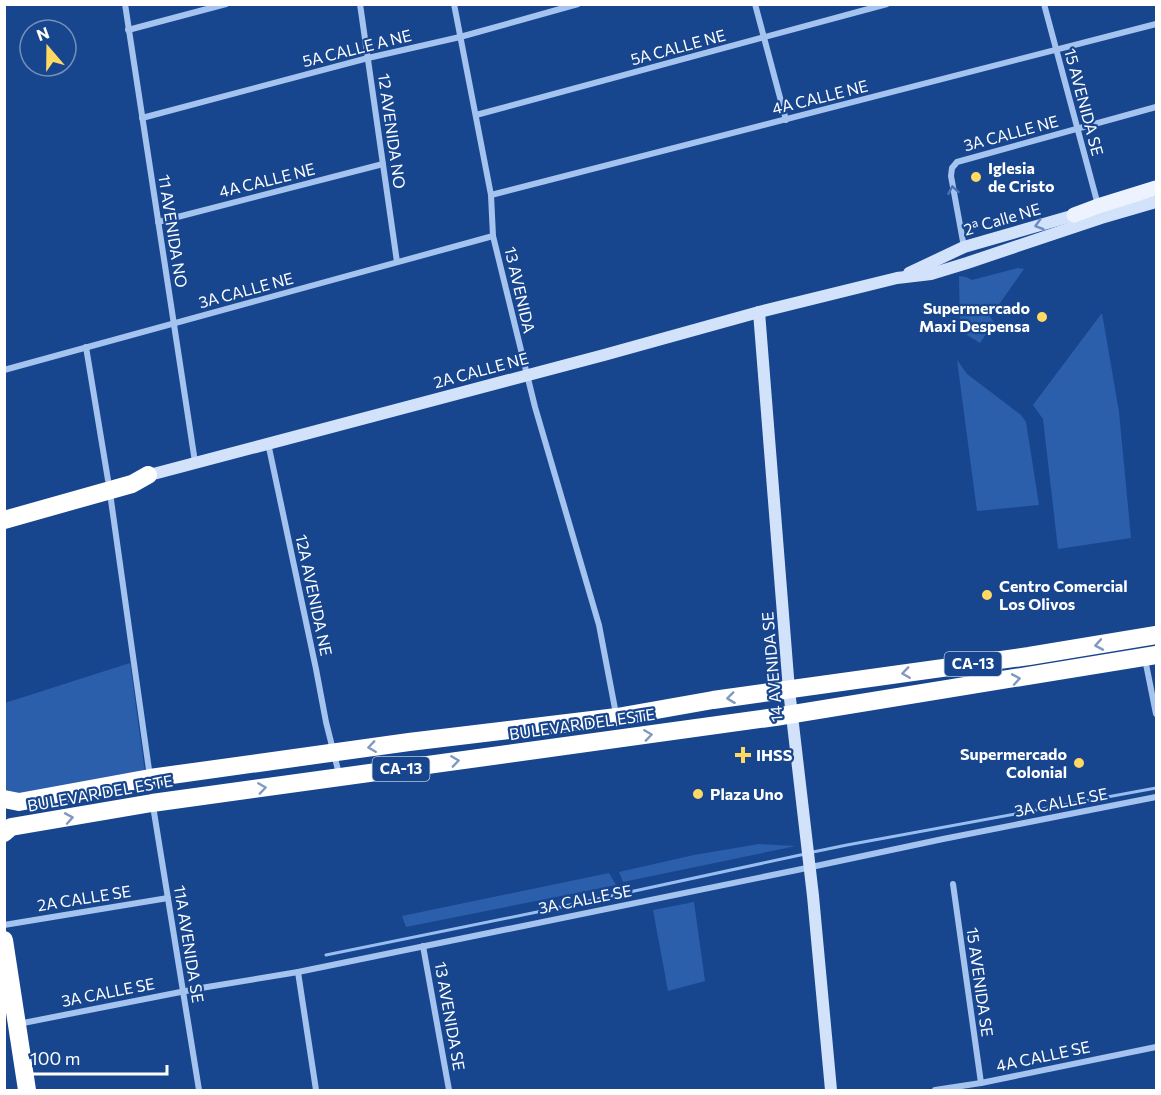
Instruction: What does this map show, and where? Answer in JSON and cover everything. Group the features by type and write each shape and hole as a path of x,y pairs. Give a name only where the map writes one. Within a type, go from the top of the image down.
{"highway":[{"path":"4,520 109,485 130,475 139,477"},
{"path":"4,513 109,485"},
{"name":"BULEVAR DEL ESTE","path":"9,802 150,778 617,717 682,705 1156,635"},
{"name":"BULEVAR DEL ESTE","path":"7,830 152,803 792,714 1150,656"},
{"path":"4,940 11,1019 21,1088"}],"main road":[{"path":"1074,215 1156,188"},
{"name":"2ª Calle NE","path":"897,279 964,247 1074,215 1156,195"},
{"name":"2ª Calle NE","path":"967,263 1156,202"},
{"name":"2A CALLE NE","path":"4,513 759,312 897,279 932,274 967,263"},
{"name":"14 AVENIDA SE","path":"759,312 789,690 813,896 831,1090"}],"street":[{"name":"11 AVENIDA NO","path":"124,4 195,462"},
{"path":"128,30 226,4"},
{"name":"12 AVENIDA NO","path":"360,4 397,262"},
{"name":"13 AVENIDA","path":"454,4 491,195 493,236 526,375 599,625 617,717"},
{"name":"5A CALLE A NE","path":"142,118 368,58 460,37 578,4"},
{"path":"755,4 786,120"},
{"name":"5A CALLE NE","path":"476,116 887,4"},
{"name":"15 AVENIDA SE","path":"1044,4 1098,206"},
{"name":"4A CALLE NE","path":"491,195 1156,24"},
{"name":"3A CALLE NE","path":"964,247 951,176 953,166 961,160 1156,107"},
{"name":"4A CALLE NE","path":"158,222 383,164"},
{"name":"3A CALLE NE","path":"4,370 493,236"},
{"path":"86,346 109,485 150,778"},
{"name":"12A AVENIDA NE","path":"268,443 326,722 340,777"},
{"path":"1150,656 1156,714"},
{"name":"3A CALLE SE","path":"11,1019 298,972 955,836 1156,797"},
{"name":"11A AVENIDA SE","path":"152,803 199,1090"},
{"name":"15 AVENIDA SE","path":"953,884 981,1083"},
{"name":"2A CALLE SE","path":"4,925 168,898"},
{"name":"13 AVENIDA SE","path":"423,946 449,1090"},
{"path":"298,972 316,1090"},
{"name":"4A CALLE SE","path":"935,1090 981,1083 1156,1047"}],"shaded area":[{"path":"1018,268 1024,269 990,317 994,322 980,343 967,335 960,326 959,276 972,280"},
{"path":"1102,313 1119,412 1131,538 1058,549 1043,419 1033,405"},
{"path":"957,360 967,374 1021,415 1026,422 1039,505 977,511"},
{"path":"130,663 145,773 5,796 5,703"},
{"path":"759,844 796,846 623,882 619,872 694,855"},
{"path":"609,873 616,885 406,927 402,916"},
{"path":"694,902 705,981 668,991 653,910"}],"waterway":[{"path":"813,852 1156,788"},
{"path":"326,955 805,854"}],"place":[{"name":"Iglesia de Cristo","path":"976,177"},
{"name":"Supermercado Maxi Despensa","path":"1042,317"},
{"name":"Centro Comercial Los Olivos","path":"987,595"},
{"name":"IHSS","path":"743,755"},
{"name":"Supermercado Colonial","path":"1079,763"},
{"name":"Plaza Uno","path":"698,794"}]}
